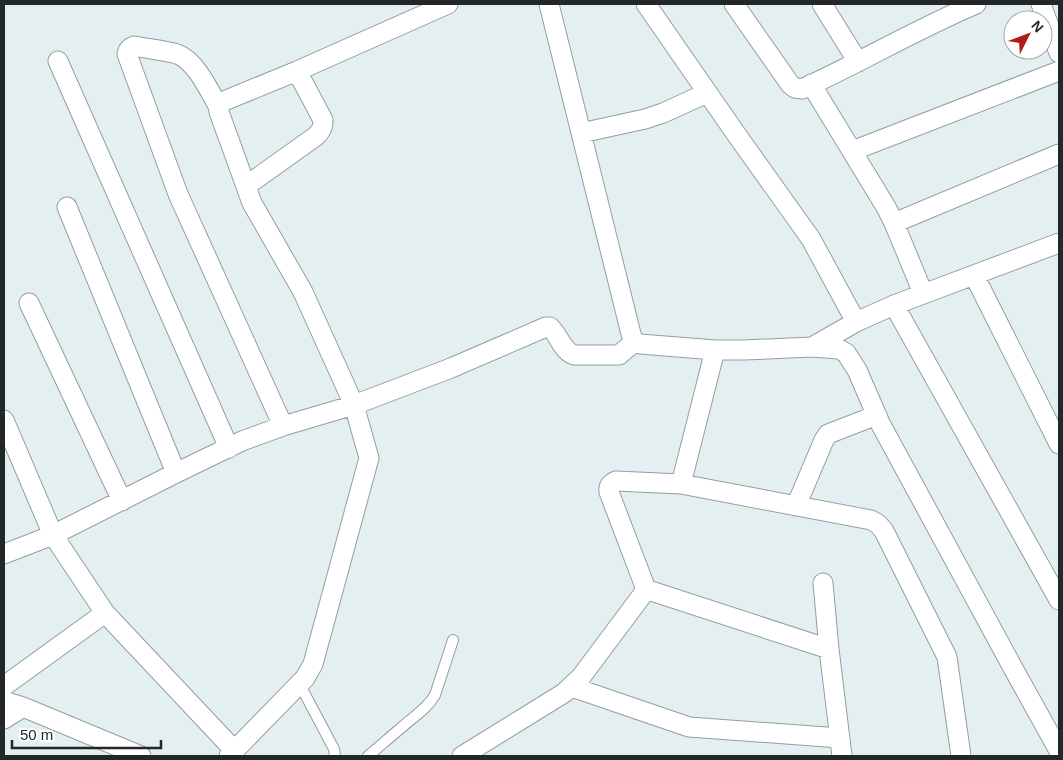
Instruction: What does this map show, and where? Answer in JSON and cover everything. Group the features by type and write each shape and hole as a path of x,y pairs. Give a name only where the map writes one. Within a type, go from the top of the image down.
{"street":[{"path":"218,106 224,101 448,4"},
{"path":"549,4 634,342"},
{"path":"646,4 734,132 812,239 856,322"},
{"path":"734,4 790,84 795,88 802,89 858,62 954,8 976,4"},
{"path":"822,4 858,62"},
{"path":"1040,4 1059,53"},
{"path":"4,420 53,535 105,613 232,753 310,671 369,458 354,405 302,292 256,210 218,112 218,106 194,67 186,59 178,54 134,46 128,50 127,54 178,194 283,426"},
{"path":"58,62 229,448"},
{"path":"246,186 321,131 323,120 296,71"},
{"path":"852,152 1059,71"},
{"path":"811,84 894,223 923,294"},
{"path":"581,133 646,119 707,93"},
{"path":"894,223 1059,154"},
{"path":"67,207 176,473"},
{"path":"812,347 856,322 894,305 1059,243"},
{"path":"974,275 1059,444"},
{"path":"29,303 122,501"},
{"path":"894,305 1059,600"},
{"path":"4,554 53,535 242,442 283,426 354,405 460,365 546,327 550,327 553,330 566,350 574,355 619,355 634,342"},
{"path":"634,342 715,350 812,347 839,349 846,353 857,370 877,415 1059,751"},
{"path":"681,484 715,350"},
{"path":"796,506 828,434 877,415"},
{"path":"462,756 572,687 643,594 645,589 608,492 610,483 616,481 681,484 871,520 878,524 884,531 947,657 961,756"},
{"path":"572,687 689,726 841,747 823,583"},
{"path":"645,589 829,649"},
{"path":"4,686 105,613"},
{"path":"4,701 142,756"},
{"path":"4,719 22,707"}],"lane":[{"path":"368,756 432,702 453,640"},
{"path":"299,683 334,749 335,756"}]}
